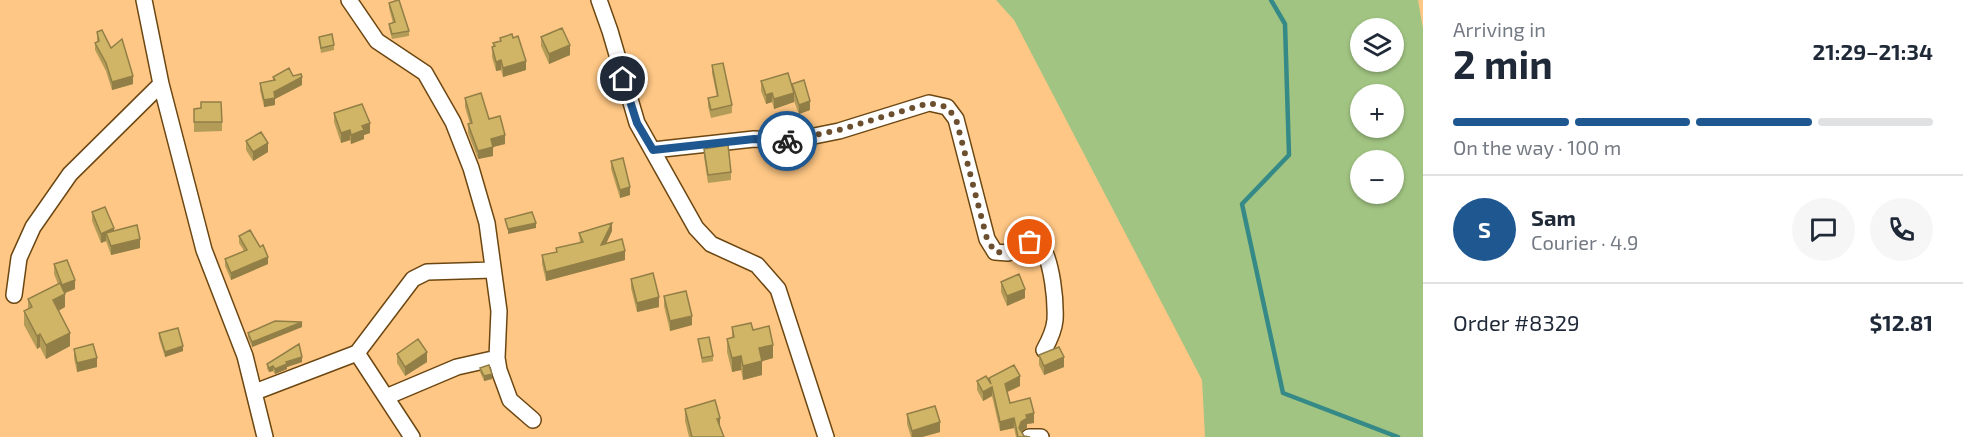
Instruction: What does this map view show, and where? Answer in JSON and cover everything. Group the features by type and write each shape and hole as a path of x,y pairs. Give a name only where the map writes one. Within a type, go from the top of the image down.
{"street":[{"path":"144,0 161,84 204,250 245,356 265,437"},
{"path":"349,0 377,41 425,73 453,122 481,199 487,223 499,311 497,358 505,389 510,400 533,420"},
{"path":"599,0 637,123 696,228 711,244 757,265 778,289 826,437"},
{"path":"14,295 19,258 33,227 45,209 70,174 161,84"},
{"path":"653,150 754,139 789,141 839,130 929,103 947,107 956,119 987,239 995,252 1008,253 1030,242 1042,246 1049,258 1055,319 1053,331 1044,350"},
{"path":"255,392 357,353 413,279 427,272 493,270"},
{"path":"357,353 412,437"},
{"path":"386,397 458,367 497,358"},
{"path":"1029,437 1041,437"}],"green space":[{"path":"996,0 1418,0 1423,29 1423,437 1205,437 1202,380 1014,20"}],"building":[{"path":"399,0 409,31 392,34 389,24 395,22 389,3"},
{"path":"562,28 570,45 549,54 541,37"},
{"path":"102,30 111,48 122,39 133,76 112,82 106,63 95,43 99,41 97,32"},
{"path":"332,34 334,45 321,48 319,37"},
{"path":"512,34 513,38 518,36 526,61 503,68 501,60 496,62 493,43"},
{"path":"723,63 732,105 711,110 708,98 718,96 712,65"},
{"path":"289,68 293,76 301,74 302,77 274,92 275,98 264,100 260,83 275,80 273,77"},
{"path":"788,73 794,93 774,99 772,93 766,95 761,81"},
{"path":"804,80 810,101 799,105 792,84"},
{"path":"481,93 489,119 500,116 505,135 491,139 493,147 478,151 468,124 472,123 465,98"},
{"path":"201,102 221,102 222,122 194,122 194,109 201,108"},
{"path":"362,104 370,123 362,126 364,130 351,135 350,130 341,133 334,113"},
{"path":"261,132 268,143 253,152 246,141"},
{"path":"728,145 731,172 708,175 704,149"},
{"path":"623,158 630,187 620,190 611,161"},
{"path":"105,207 114,228 101,234 92,212"},
{"path":"532,212 536,223 508,229 505,219"},
{"path":"612,223 601,245 622,239 625,251 546,272 542,255 557,252 556,248 583,242 579,233"},
{"path":"137,225 140,239 111,246 106,233"},
{"path":"250,230 260,247 263,245 268,257 231,273 225,259 247,250 239,236"},
{"path":"67,260 75,280 62,285 54,264"},
{"path":"653,273 659,297 637,303 631,279"},
{"path":"1019,274 1025,289 1007,296 1001,282"},
{"path":"60,283 65,294 53,300 70,333 46,345 40,334 37,336 24,311 32,307 28,299"},
{"path":"686,291 692,316 670,321 664,296"},
{"path":"275,321 302,322 252,342 248,333"},
{"path":"751,323 753,330 769,326 773,345 759,348 762,361 743,366 741,356 732,358 727,339 734,337 732,327"},
{"path":"178,328 183,346 165,352 159,333"},
{"path":"709,337 713,356 702,358 698,339"},
{"path":"418,339 427,352 405,367 397,354"},
{"path":"93,344 97,358 77,363 74,349"},
{"path":"299,344 302,357 286,362 287,364 275,369 273,366 269,368 267,364"},
{"path":"1059,347 1064,357 1044,366 1039,355"},
{"path":"489,365 492,374 484,376 480,368"},
{"path":"1014,365 1020,376 1005,384 1010,403 1030,398 1034,413 1026,415 1027,418 1021,422 1019,428 1024,436 1030,437 1018,437 1014,418 1000,422 992,387 983,392 977,381 986,376 991,384 989,378"},
{"path":"715,400 720,418 717,419 724,437 692,437 685,409"},
{"path":"935,406 940,422 912,431 907,414"}],"waterway":[{"path":"1271,0 1285,24 1289,155 1242,204 1283,393 1398,437"}],"way so far":[{"path":"787,141 839,130 929,103 947,107 956,119 987,239 995,252 1008,253 1030,242"}],"route":[{"path":"623,79 637,123 653,150 754,139 787,141"}]}
